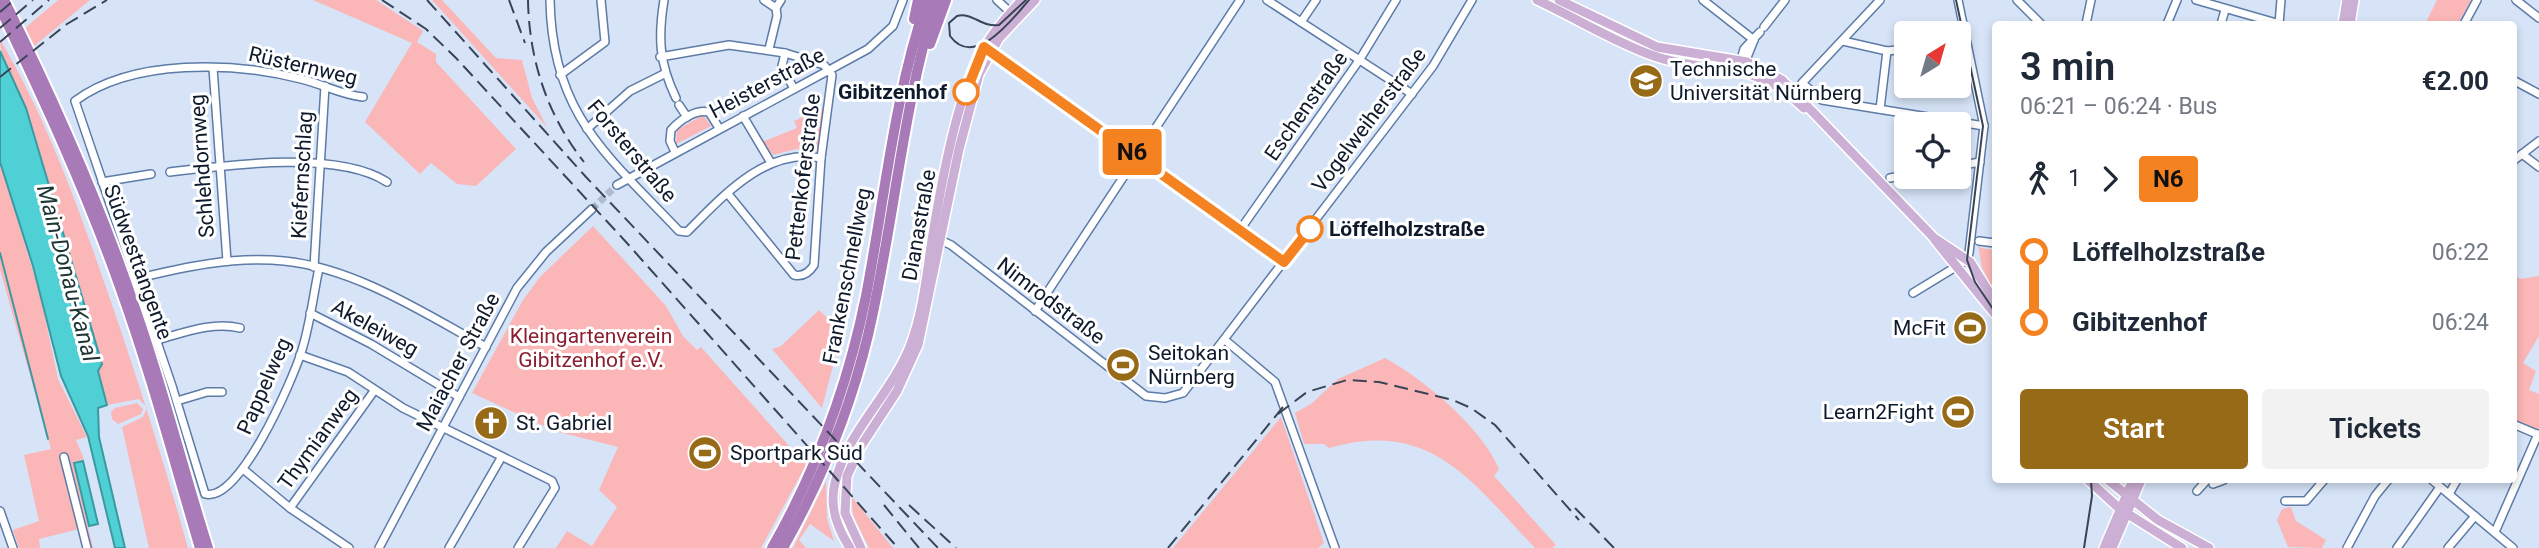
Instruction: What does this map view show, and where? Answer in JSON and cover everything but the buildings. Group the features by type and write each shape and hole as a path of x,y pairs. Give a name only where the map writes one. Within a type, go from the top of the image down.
{"highway":[{"name":"Südwesttangente","path":"4,0 71,141 119,263 163,392 208,548"},
{"path":"910,77 908,44 918,0"},
{"name":"Frankenschnellweg","path":"772,548 819,454 851,360 927,0"},
{"name":"Frankenschnellweg","path":"783,548 824,469 860,365 876,292 910,77 936,0"},
{"path":"910,77 924,64 946,0"},
{"name":"Südwesttangente","path":"0,8 62,139 120,285 200,548"}],"main road":[{"name":"Dianastraße","path":"850,548 836,521 833,497 838,471 852,441 892,382 910,345 979,74 988,49 1010,12 1022,0"},
{"name":"Dianastraße","path":"988,49 1035,0"},
{"path":"1537,0 1652,55 1741,64"},
{"path":"1559,0 1657,47 1770,72 1790,86 1934,238 1956,265 1992,299"},
{"path":"2344,21 2347,0"},
{"path":"2350,21 2354,0"},
{"path":"1934,238 1968,260 1992,299"},
{"name":"Dianastraße","path":"861,548 846,517 845,483 856,455 900,387 918,345 937,239"},
{"path":"2091,483 2123,512 2182,548"},
{"path":"2111,483 2166,526 2209,548"},
{"path":"2112,548 2132,483"},
{"path":"2128,498 2139,483"},
{"path":"2104,548 2123,512"}],"street":[{"name":"Forsterstraße","path":"550,0 552,41 570,104 587,129 629,178 679,231 686,232 728,194"},
{"path":"560,75 605,42 600,0"},
{"path":"664,0 658,43 660,57 664,74 687,117"},
{"path":"764,0 776,8"},
{"path":"769,49 777,16 776,8 781,0"},
{"name":"Heisterstraße","path":"629,178 867,49 886,34 898,18 903,0"},
{"path":"997,0 1010,12"},
{"path":"1035,312 1240,0"},
{"path":"1267,0 1412,94"},
{"path":"1301,22 1316,0"},
{"name":"Eschenstraße","path":"1240,230 1360,59 1396,0"},
{"name":"Vogelweiherstraße","path":"1146,396 1165,398 1182,393 1433,66 1472,0"},
{"path":"1703,0 1754,40"},
{"path":"1741,64 1754,40 1785,0"},
{"path":"1880,0 1802,83 1822,100 1986,129"},
{"path":"1958,0 1960,21"},
{"path":"2017,0 2036,21"},
{"path":"2087,21 2091,0"},
{"path":"2168,21 2177,0"},
{"path":"2196,0 2267,21"},
{"path":"2279,21 2281,0"},
{"path":"2466,21 2477,0"},
{"path":"2516,0 2539,18"},
{"path":"2222,21 2225,10"},
{"path":"1843,41 1894,50"},
{"path":"660,57 710,46 769,49 824,65 828,70"},
{"path":"988,49 1284,262"},
{"path":"1880,109 1887,51"},
{"path":"785,53 782,66 794,89"},
{"name":"Rüsternweg","path":"207,495 202,490 177,401 75,101 121,80 151,71 213,68 270,72 363,97"},
{"name":"Schlehdornweg","path":"213,68 226,261"},
{"name":"Pettenkoferstraße","path":"728,194 794,275 805,274 814,265 821,158 832,82 828,70"},
{"path":"587,129 630,91 664,74"},
{"path":"1913,293 1968,260 1986,129 1971,74"},
{"path":"2517,82 2539,94"},
{"name":"Kiefernschlag","path":"316,267 325,86"},
{"path":"675,152 670,141 671,130 687,117 709,111 719,128"},
{"path":"743,116 771,163"},
{"path":"2517,158 2539,141"},
{"path":"728,194 771,163 797,154 821,158"},
{"path":"2522,154 2539,167"},
{"path":"1971,164 1980,162"},
{"path":"170,172 273,163 319,165 358,170 387,182"},
{"path":"102,182 151,174"},
{"path":"1890,178 1894,177"},
{"path":"617,185 629,178"},
{"name":"Maiacher Straße","path":"379,548 514,293 530,271 592,209"},
{"name":"Nimrodstraße","path":"937,239 1146,396"},
{"path":"1979,241 1992,243"},
{"path":"135,279 226,261 284,261 316,267 410,306 486,347"},
{"name":"Pappelweg","path":"207,495 212,496 228,486 243,468 273,417 300,355 310,313 316,267"},
{"name":"Akeleiweg","path":"310,313 371,344 459,397"},
{"path":"157,340 202,328 228,325 240,328"},
{"path":"1225,340 1275,382 1335,548"},
{"path":"300,355 348,372 374,391 442,428 555,484 518,548"},
{"name":"Thymianweg","path":"290,508 374,391"},
{"path":"177,401 207,392 222,392"},
{"path":"2495,532 2539,435 2517,426"},
{"path":"64,457 87,548"},
{"path":"449,548 501,458"},
{"path":"243,468 290,508 349,548"},
{"path":"2197,491 2209,483"},
{"path":"2285,501 2306,501 2321,483"},
{"path":"2347,548 2375,496 2386,483"},
{"path":"2435,483 2510,547"},
{"path":"2449,494 2454,483"},
{"path":"2397,548 2440,487"},
{"path":"0,511 13,548"},
{"path":"2448,548 2476,516"}],"green space":[{"path":"58,0 90,0 33,47 24,29"},
{"path":"313,0 376,0 423,31 417,42 436,54 436,62 516,149 476,186 457,184 431,163 420,174 365,122 412,43"},
{"path":"432,0 442,0 496,58 522,60 532,98 547,127"},
{"path":"2437,0 2471,0 2460,21 2426,21"},
{"path":"0,39 30,95 68,183 146,407 139,399 107,405 98,371 102,364 75,270 27,113 3,57"},
{"path":"825,107 818,152 796,149 773,155 762,142 797,128 794,121"},
{"path":"703,115 711,126 676,144 677,130"},
{"path":"0,162 40,294 58,379 87,437 76,440 84,459 73,462 93,548 88,548 83,528 39,539 40,548 19,548 13,530 39,521 24,455 51,449 0,270"},
{"name":"Kleingartenverein Gibitzenhof e.V.","path":"593,226 666,306 683,336 697,350 701,347 806,465 761,548 556,548 567,531 592,546 617,507 599,490 618,447 555,431 472,393 523,300 540,277"},
{"path":"1978,244 1981,248 1992,250 1992,287 1982,268"},
{"path":"2539,276 2539,336 2523,363 2536,371 2529,390 2539,394 2539,431 2517,423 2517,277 2520,279"},
{"path":"819,310 832,322 840,311 846,315 822,408 772,349 781,346"},
{"path":"1385,358 1434,392 1465,421 1479,437 1499,469 1494,476 1556,545 1552,548 1535,548 1469,479 1447,462 1422,449 1395,442 1365,441 1329,448 1324,444 1304,444 1295,413 1311,404 1338,379"},
{"path":"137,403 143,409 141,414 118,424 112,419 111,412 115,408"},
{"path":"147,409 188,548 149,548 122,427 143,417"},
{"path":"1281,417 1324,543 1318,548 1173,548"},
{"path":"826,481 827,519 834,541 810,524 799,540 806,548 793,548"},
{"path":"851,496 893,548 869,548 853,515"},
{"path":"2291,507 2296,521 2326,540 2322,548 2288,547 2277,520 2282,509"}],"water":[{"name":"Main-Donau-Kanal","path":"0,51 26,108 102,364 98,371 107,405 98,408 99,437 125,548 115,548 88,436 61,376 33,266 0,162"},
{"path":"83,461 98,524 89,526 74,463"}],"waterway":[{"path":"0,253 48,439"}],"tunnel":[{"path":"592,209 617,185"}],"tram line":[{"path":"1026,0 999,25 988,24 968,16 957,16 949,23 950,36 960,45 971,47 982,44 1004,28 1029,0"},
{"path":"1956,0 1983,126 1967,260 1975,282 1992,308"},
{"path":"2084,548 2092,496 2091,483"}],"railway":[{"path":"0,12 14,0"},
{"path":"0,28 33,0"},
{"path":"0,42 49,0"},
{"path":"0,77 67,24 107,0"},
{"path":"382,0 426,29 456,58 626,242 898,548"},
{"path":"427,0 586,177 938,548"},
{"path":"509,0 525,43"},
{"path":"528,0 532,44 542,85 560,125 584,162"},
{"path":"1278,414 1307,392 1347,380 1379,382 1453,400 1471,408 1495,425 1579,520"},
{"path":"1168,548 1283,407"},
{"path":"884,505 919,548"},
{"path":"909,505 956,548"},
{"path":"1575,508 1614,548"}],"bus line":[{"name":"N6","path":"966,92 984,47 1284,262 1310,229"}],"place":[{"name":"Technische Universität Nürnberg","path":"1646,81"},
{"name":"Gibitzenhof","path":"966,92"},
{"name":"Löffelholzstraße","path":"1310,229"},
{"name":"McFit","path":"1970,328"},
{"name":"Seitokan Nürnberg","path":"1123,365"},
{"name":"Learn2Fight","path":"1958,412"},
{"name":"St. Gabriel","path":"491,423"},
{"name":"Sportpark Süd","path":"705,453"}]}
